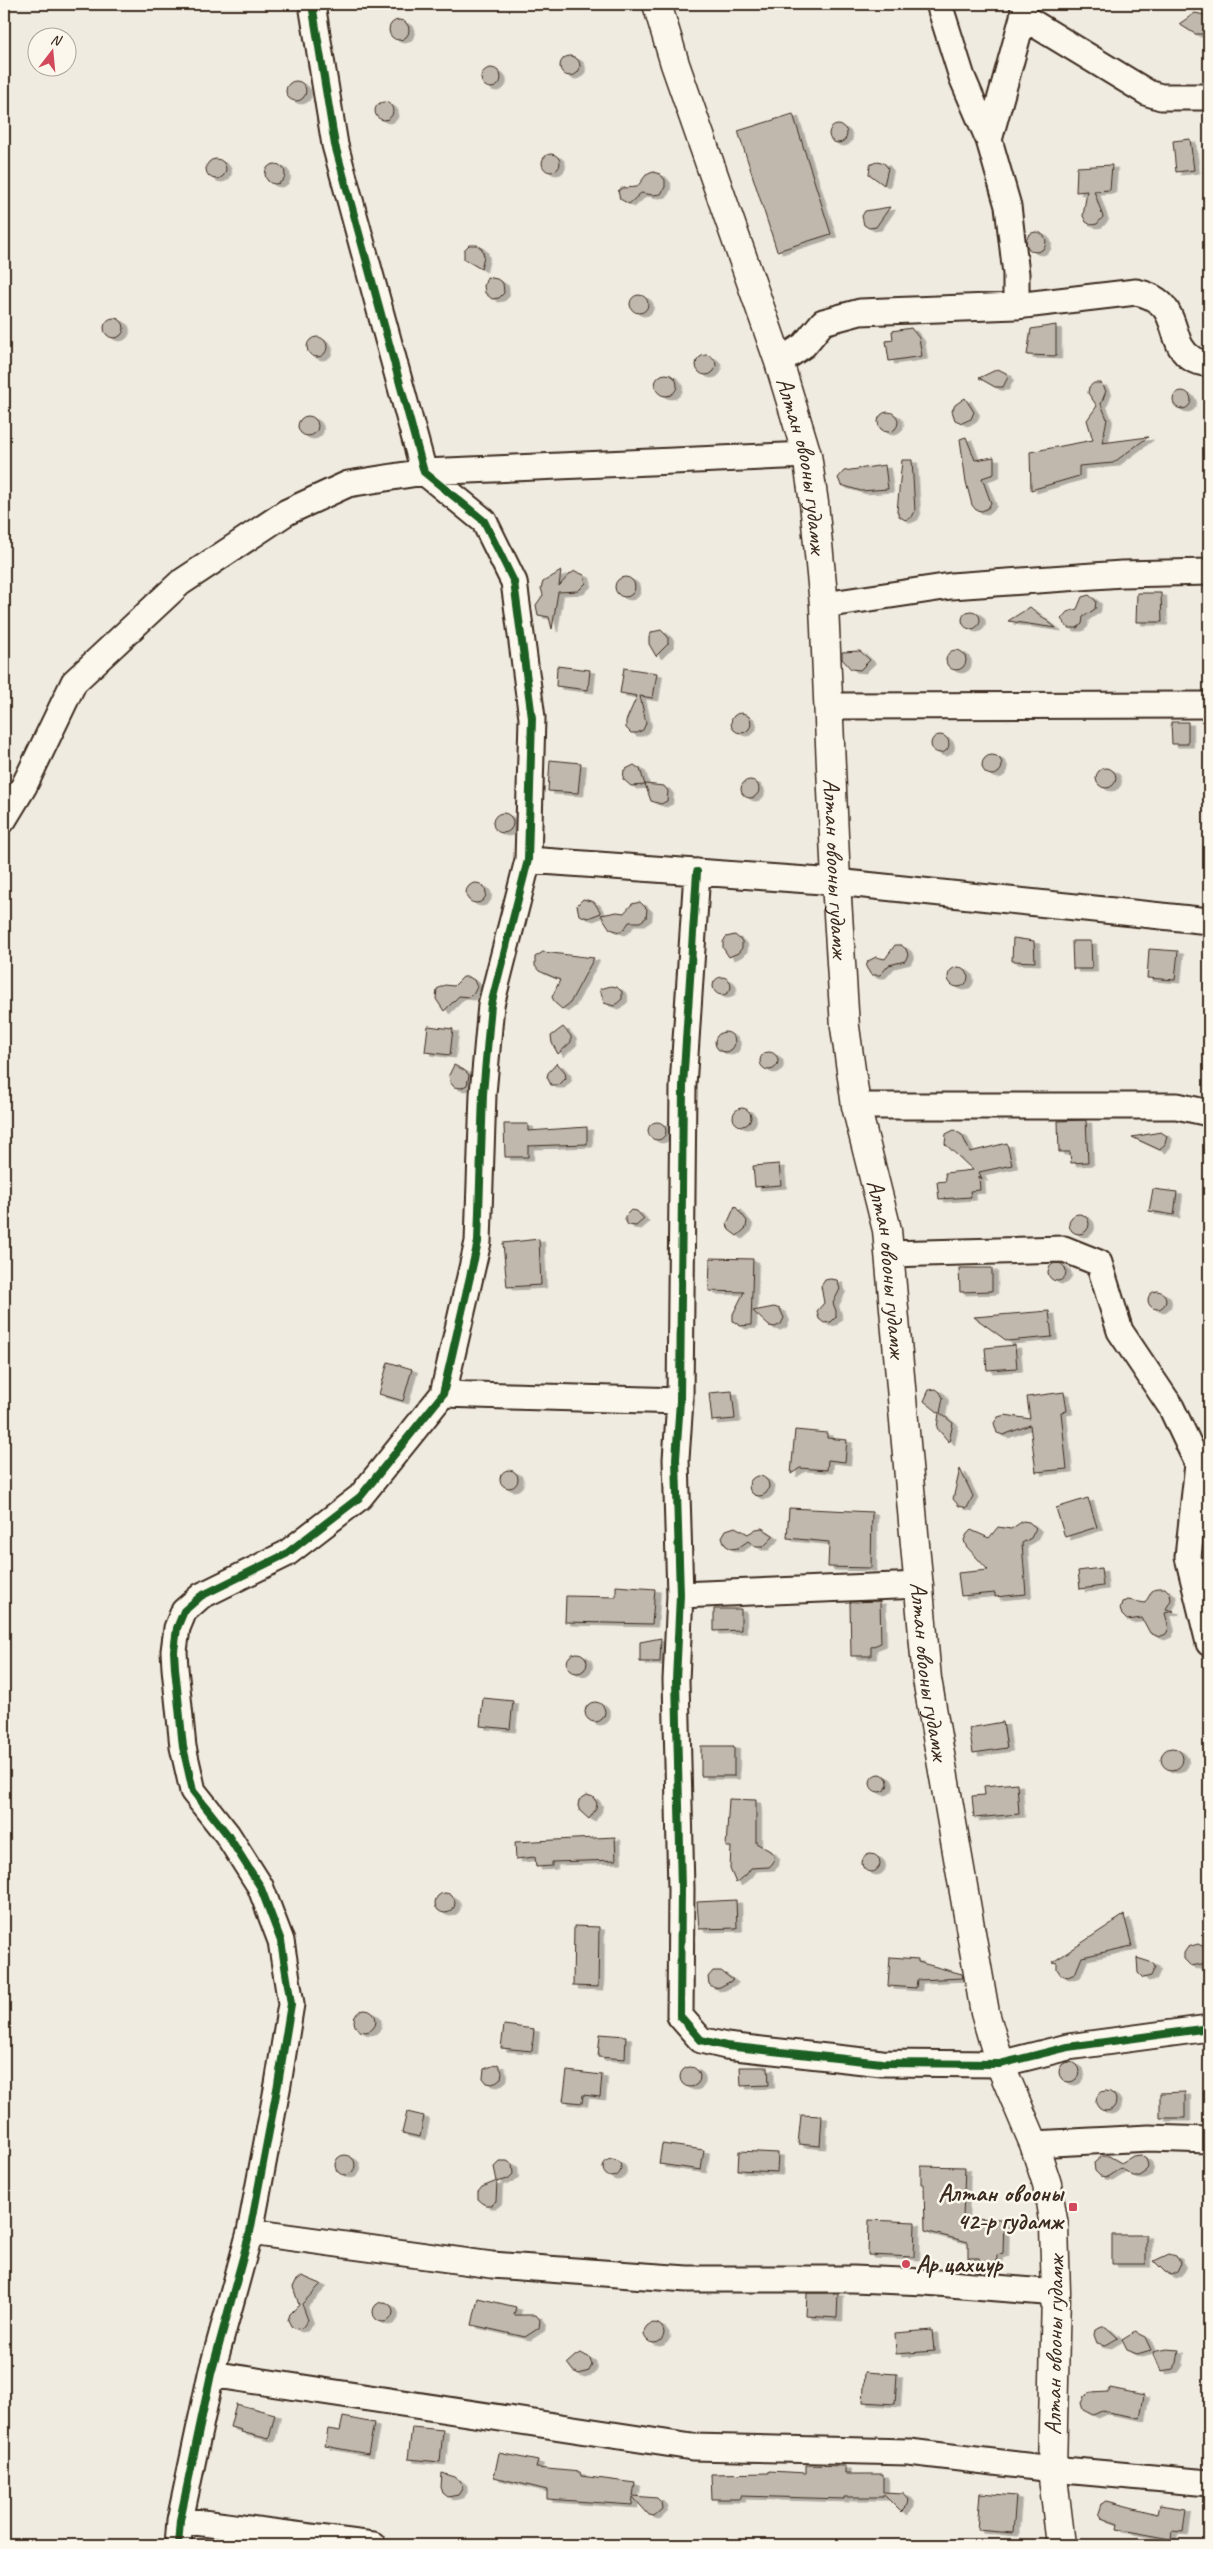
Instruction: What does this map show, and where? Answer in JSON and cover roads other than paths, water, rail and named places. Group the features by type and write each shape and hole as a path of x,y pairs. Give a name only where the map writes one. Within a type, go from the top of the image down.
{"main road":[{"name":"Алтан овооны гудамж","path":"658,4 675,64 779,362 807,455 814,503 824,606 836,882 845,1027 856,1106 887,1230 927,1679 985,2013 1000,2064 1034,2144 1048,2184 1054,2226 1056,2293 1052,2469 1061,2545"}],"street":[{"path":"178,2545 180,2520 211,2374 250,2232 278,2084 290,2004 281,1941 260,1886 227,1834 193,1791 183,1747 175,1668 174,1651 177,1628 184,1611 201,1596 286,1554 360,1497 443,1394 478,1242 483,1094 491,1005 528,860 532,718 514,582 484,521 424,472 335,145 312,4"},
{"path":"939,4 962,77 989,140 1008,206 1016,274 1016,306"},
{"path":"989,140 1023,10 1148,93 1161,97 1209,97"},
{"path":"779,362 804,345 823,322 860,312 1016,306 1136,292 1150,295 1166,307 1181,348 1193,360 1209,364"},
{"path":"4,819 24,786 74,682 180,583 287,512 348,484 424,472 807,455"},
{"path":"824,606 951,586 1122,574 1209,572"},
{"path":"828,706 1209,705"},
{"path":"528,860 836,882 1209,921"},
{"path":"697,872 683,1086 680,1401 676,1459 680,1595 676,1680 681,1889 680,2016 701,2040 726,2046 882,2063 1000,2064 1068,2047 1209,2028"},
{"path":"856,1106 1177,1106 1209,1112"},
{"path":"889,1254 1064,1249 1099,1263 1120,1331 1171,1407 1198,1464 1188,1557 1209,1643"},
{"path":"443,1394 680,1401"},
{"path":"680,1595 920,1585"},
{"path":"1034,2144 1149,2138 1209,2140"},
{"path":"250,2232 492,2265 687,2278 853,2279 926,2282 1056,2293"},
{"path":"211,2374 692,2447 910,2452 1052,2469 1209,2483"},
{"path":"180,2520 373,2545"}],"place":[{"name":"Алтан овооны 42-р гудамж","path":"1073,2207"},
{"name":"Ар цахиур","path":"906,2264"}]}
